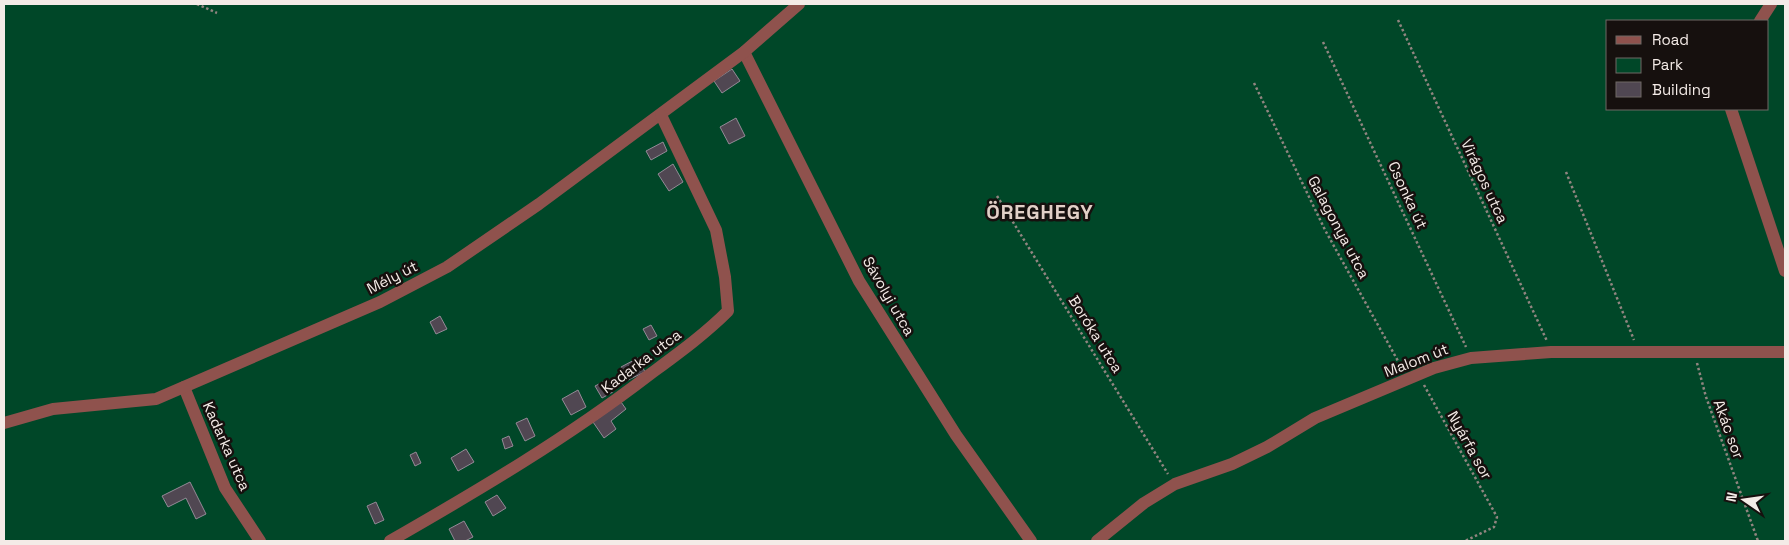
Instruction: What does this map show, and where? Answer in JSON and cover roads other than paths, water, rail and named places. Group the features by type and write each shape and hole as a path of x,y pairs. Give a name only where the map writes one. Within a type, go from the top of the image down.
{"street":[{"name":"Mély út","path":"4,423 53,409 156,399 380,302 447,267 539,204 660,115 744,52 799,4"},
{"path":"1761,20 1771,4"},
{"name":"Sávolyi utca","path":"744,52 859,280 956,435 1031,541"},
{"path":"1731,110 1785,270"},
{"name":"Kadarka utca","path":"390,541 477,491 600,413 710,328 728,311 725,277 716,230 660,115"},
{"name":"Malom út","path":"1097,541 1144,503 1175,484 1232,464 1267,447 1315,418 1434,368 1471,358 1552,352 1695,350 1785,352"},
{"name":"Kadarka utca","path":"184,388 225,488 260,541"}],"district":[{"name":"ÖREGHEGY","path":"1040,212"}]}
